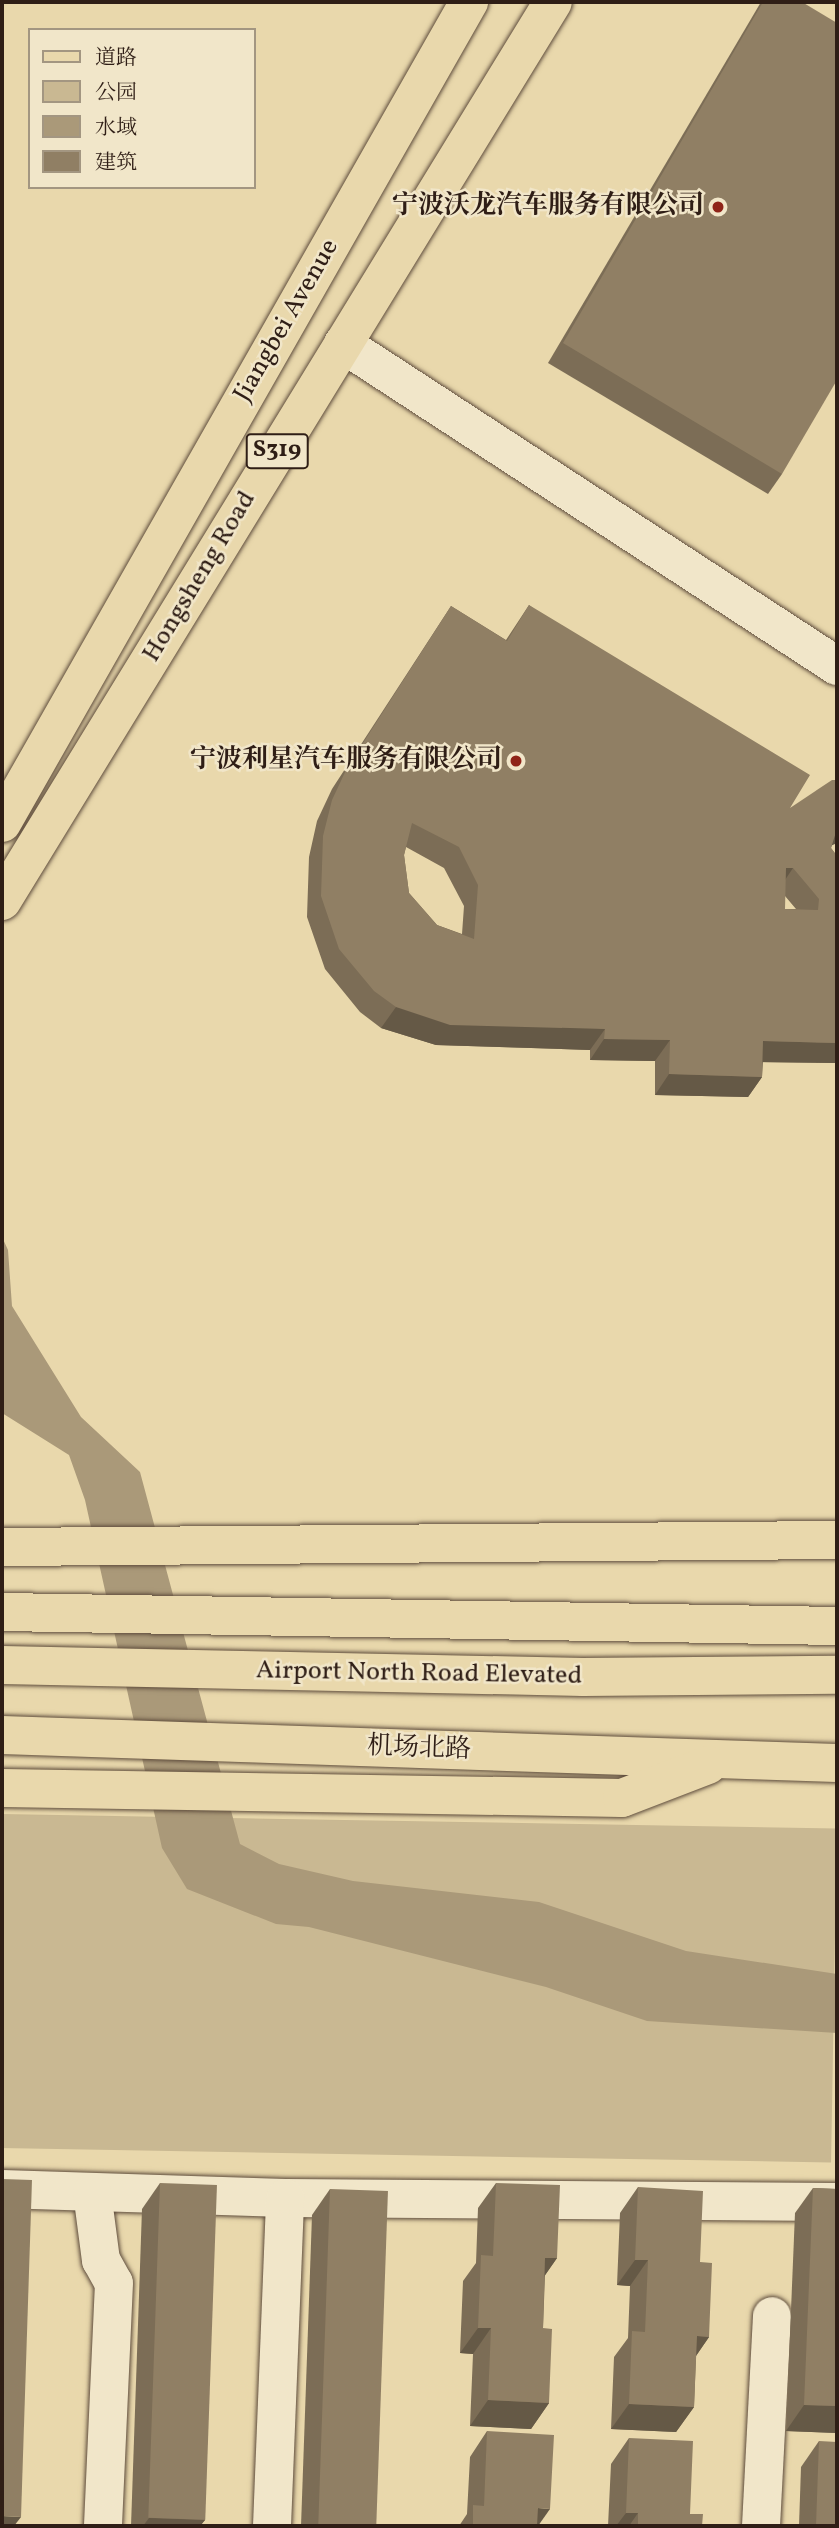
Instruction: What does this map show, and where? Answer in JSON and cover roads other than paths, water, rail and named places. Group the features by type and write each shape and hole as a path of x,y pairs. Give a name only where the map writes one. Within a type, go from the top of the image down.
{"main road":[{"name":"Jiangbei Avenue","path":"2,823 469,2"},
{"name":"Hongsheng Road","path":"2,901 552,2"},
{"path":"2,1547 86,1549 837,1540"},
{"name":"Airport North Road Elevated","path":"2,1612 837,1626"},
{"name":"Airport North Road Elevated","path":"2,1665 583,1677 837,1675"},
{"name":"机场北路","path":"2,1735 837,1763"},
{"path":"2,1788 622,1798 723,1760"}],"street":[{"path":"343,344 837,666"},
{"path":"2,2189 285,2198 837,2202"},
{"path":"92,2192 101,2260 114,2283 103,2526"},
{"path":"272,2526 285,2198"},
{"path":"761,2526 772,2316"}],"water":[{"path":"2,1237 8,1250 12,1306 81,1417 140,1472 240,1844 279,1864 353,1881 539,1902 686,1951 837,1974 837,2033 647,2021 546,1987 309,1927 276,1924 187,1889 162,1848 85,1500 69,1455 2,1413"}],"place":[{"name":"宁波沃龙汽车服务有限公司","path":"718,207"},
{"name":"宁波利星汽车服务有限公司","path":"516,761"}]}
